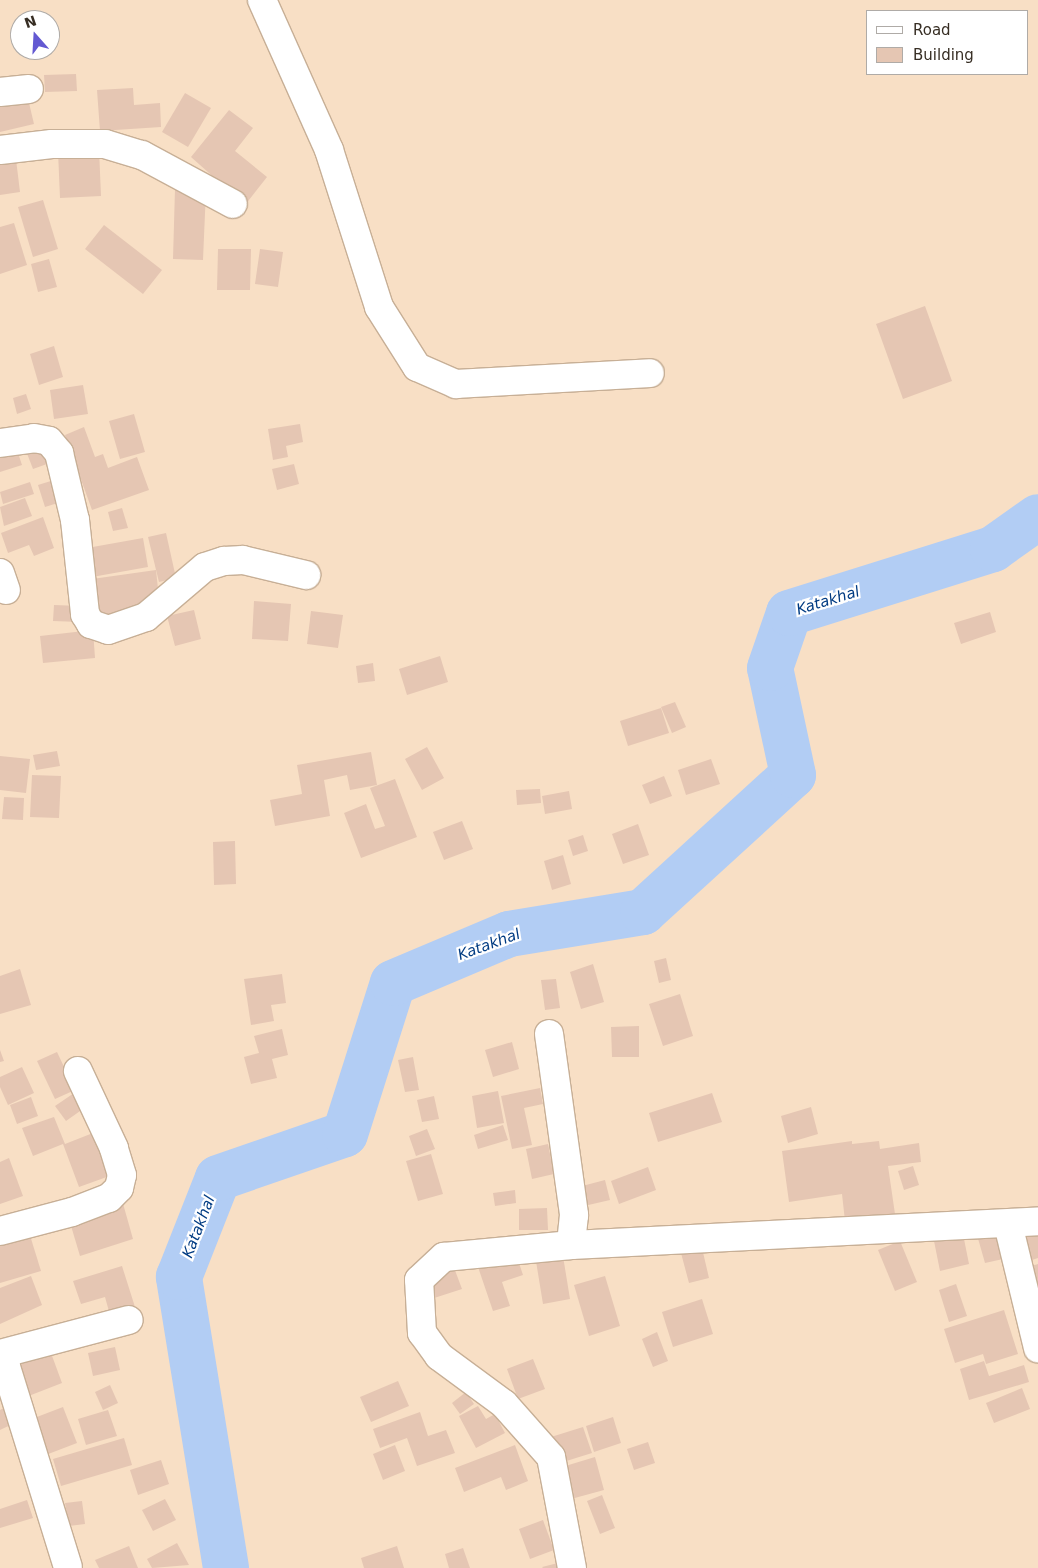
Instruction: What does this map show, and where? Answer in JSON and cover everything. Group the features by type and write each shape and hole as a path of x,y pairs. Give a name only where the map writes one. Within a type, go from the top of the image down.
{"street":[{"path":"262,0 329,150 379,307 417,367 456,384 650,372"},
{"path":"0,92 29,89"},
{"path":"0,150 52,144 105,144 142,155 233,204"},
{"path":"0,443 34,438 49,440 58,452 75,520 85,614 91,624 108,630 146,617 205,566 224,561 243,560 306,575"},
{"path":"549,1034 574,1215 571,1245"},
{"path":"0,1231 72,1212 109,1198 119,1188 122,1175 114,1148 78,1071"},
{"path":"572,1568 551,1457 504,1404 439,1356 422,1334 419,1280 444,1257 571,1245 1038,1221"},
{"path":"1008,1224 1038,1348"},
{"path":"0,1354 129,1320"},
{"path":"0,1359 6,1366 68,1567"}],"building":[{"path":"76,74 77,91 45,92 44,75"},
{"path":"25,86 34,124 0,132 0,93"},
{"path":"133,88 134,105 160,103 161,127 100,131 97,90"},
{"path":"185,93 211,108 188,147 162,132"},
{"path":"229,110 253,128 235,151 267,177 245,205 191,157"},
{"path":"99,149 101,196 60,198 58,151"},
{"path":"15,151 20,192 0,195 0,153"},
{"path":"175,189 206,190 203,260 173,259"},
{"path":"43,200 58,249 33,257 18,207"},
{"path":"14,223 27,265 0,274 0,227"},
{"path":"104,225 162,270 143,294 85,249"},
{"path":"218,249 251,249 250,290 217,290"},
{"path":"260,249 283,252 278,287 255,284"},
{"path":"49,259 57,287 38,292 31,264"},
{"path":"925,306 952,381 903,399 876,324"},
{"path":"54,346 63,377 39,385 30,354"},
{"path":"83,385 88,414 54,419 50,390"},
{"path":"26,394 31,409 17,414 13,398"},
{"path":"134,414 145,452 120,459 109,421"},
{"path":"300,424 303,442 286,446 288,457 273,460 268,429"},
{"path":"84,427 95,457 103,454 108,468 137,457 149,490 92,510 65,435"},
{"path":"13,438 22,465 0,472 0,442"},
{"path":"21,438 58,460 33,469"},
{"path":"294,464 299,484 277,490 272,469"},
{"path":"54,480 61,502 45,507 38,485"},
{"path":"30,482 34,494 3,504 0,492"},
{"path":"25,498 32,516 4,526 0,507"},
{"path":"122,508 128,528 113,531 108,512"},
{"path":"43,517 54,548 34,556 29,545 8,553 1,533"},
{"path":"166,533 176,578 159,582 148,537"},
{"path":"143,538 148,567 92,577 87,548"},
{"path":"156,570 160,608 90,618 85,580"},
{"path":"254,601 291,604 288,641 252,639"},
{"path":"54,605 80,606 80,622 53,621"},
{"path":"194,610 201,639 175,646 167,616"},
{"path":"311,611 343,615 338,648 307,644"},
{"path":"990,612 996,632 961,644 954,623"},
{"path":"93,630 95,658 43,663 40,636"},
{"path":"440,656 448,682 407,695 399,669"},
{"path":"373,663 375,681 358,683 356,666"},
{"path":"675,702 686,727 672,733 661,707"},
{"path":"661,708 669,733 628,746 620,721"},
{"path":"427,747 444,778 422,790 405,759"},
{"path":"57,751 60,766 36,770 33,755"},
{"path":"371,752 377,785 350,790 347,775 324,780 330,816 275,826 270,800 302,794 297,765"},
{"path":"0,756 30,759 26,793 0,790"},
{"path":"711,759 720,784 686,795 678,770"},
{"path":"32,775 61,776 59,818 30,817"},
{"path":"664,776 672,796 650,804 642,785"},
{"path":"395,779 417,837 361,858 344,813 366,804 375,829 385,826 370,788"},
{"path":"540,789 541,803 517,805 516,790"},
{"path":"569,791 572,809 545,814 542,796"},
{"path":"4,797 24,798 23,820 2,819"},
{"path":"462,821 473,849 444,860 433,832"},
{"path":"638,824 649,855 623,864 612,834"},
{"path":"583,835 588,851 573,856 568,840"},
{"path":"235,841 236,884 214,885 213,842"},
{"path":"563,855 571,884 552,890 544,861"},
{"path":"666,958 671,980 659,983 654,961"},
{"path":"593,964 604,1002 581,1009 570,972"},
{"path":"20,969 31,1005 0,1014 0,976"},
{"path":"282,974 286,1003 271,1005 274,1021 251,1025 244,979"},
{"path":"556,979 560,1008 545,1010 541,980"},
{"path":"680,994 693,1036 663,1046 649,1004"},
{"path":"639,1026 639,1057 612,1057 611,1027"},
{"path":"282,1029 288,1055 272,1059 277,1078 251,1084 244,1057 259,1053 254,1036"},
{"path":"512,1042 519,1069 493,1077 485,1050"},
{"path":"0,1050 4,1061 0,1062"},
{"path":"57,1052 75,1090 55,1099 37,1061"},
{"path":"413,1057 419,1090 405,1092 398,1060"},
{"path":"22,1067 34,1093 8,1105 0,1087 0,1077"},
{"path":"540,1088 543,1104 524,1108 532,1145 512,1149 501,1096"},
{"path":"80,1089 90,1104 66,1121 55,1106"},
{"path":"498,1091 504,1123 477,1128 472,1096"},
{"path":"712,1093 722,1122 658,1142 649,1113"},
{"path":"434,1096 439,1119 422,1122 417,1100"},
{"path":"31,1097 38,1116 17,1124 10,1105"},
{"path":"811,1107 818,1134 788,1143 781,1116"},
{"path":"54,1117 65,1144 98,1131 115,1174 79,1187 63,1144 33,1156 22,1128"},
{"path":"503,1125 508,1140 478,1149 474,1135"},
{"path":"427,1129 435,1149 416,1156 409,1136"},
{"path":"852,1141 852,1144 879,1141 880,1149 919,1143 921,1162 888,1166 895,1214 845,1221 842,1194 789,1202 782,1151"},
{"path":"548,1144 554,1174 532,1179 526,1149"},
{"path":"431,1154 443,1194 418,1201 406,1161"},
{"path":"9,1158 23,1196 0,1204 0,1162"},
{"path":"913,1166 919,1185 904,1190 898,1171"},
{"path":"648,1167 656,1190 619,1204 611,1181"},
{"path":"605,1180 610,1200 571,1209 567,1190"},
{"path":"515,1190 516,1203 495,1206 493,1193"},
{"path":"120,1193 133,1239 80,1256 66,1209"},
{"path":"547,1208 548,1230 519,1230 519,1209"},
{"path":"24,1216 41,1271 0,1283 0,1223"},
{"path":"1038,1225 1038,1258 1029,1261 1020,1230"},
{"path":"1005,1228 1012,1257 985,1263 977,1235"},
{"path":"962,1229 969,1264 940,1271 933,1236"},
{"path":"900,1241 917,1282 895,1291 878,1250"},
{"path":"702,1248 709,1278 689,1283 681,1253"},
{"path":"562,1250 570,1299 543,1304 535,1255"},
{"path":"516,1254 523,1275 502,1282 510,1306 493,1311 478,1267"},
{"path":"1038,1264 1038,1298 1028,1267"},
{"path":"453,1265 462,1289 428,1300 420,1276"},
{"path":"122,1266 135,1307 110,1315 105,1297 81,1304 73,1281"},
{"path":"31,1276 42,1305 0,1324 0,1288"},
{"path":"605,1276 620,1326 589,1336 574,1285"},
{"path":"956,1284 967,1316 949,1322 939,1290"},
{"path":"702,1299 713,1334 673,1347 662,1312"},
{"path":"1004,1310 1018,1354 986,1364 983,1354 955,1363 944,1329"},
{"path":"657,1332 668,1361 653,1367 642,1339"},
{"path":"115,1347 120,1370 93,1376 88,1353"},
{"path":"51,1353 62,1383 26,1397 15,1366"},
{"path":"533,1359 545,1389 518,1399 507,1369"},
{"path":"984,1361 989,1376 1024,1365 1029,1382 969,1400 960,1369"},
{"path":"398,1381 409,1406 371,1422 360,1397"},
{"path":"110,1385 118,1403 103,1410 95,1392"},
{"path":"1022,1388 1030,1409 994,1423 986,1403"},
{"path":"466,1392 474,1404 460,1414 452,1403"},
{"path":"16,1401 25,1418 0,1430 0,1410"},
{"path":"478,1406 486,1419 495,1414 505,1433 476,1448 459,1416"},
{"path":"63,1407 77,1443 43,1456 29,1420"},
{"path":"108,1410 117,1436 86,1445 78,1419"},
{"path":"420,1412 428,1436 446,1430 455,1453 417,1466 407,1438 380,1448 373,1429"},
{"path":"613,1417 621,1443 594,1452 586,1426"},
{"path":"583,1427 592,1453 560,1463 551,1437"},
{"path":"124,1438 132,1465 61,1486 53,1459"},
{"path":"648,1442 655,1463 634,1470 627,1449"},
{"path":"395,1445 405,1471 383,1480 373,1454"},
{"path":"515,1445 528,1481 506,1490 501,1477 464,1492 455,1468"},
{"path":"595,1457 604,1490 571,1499 562,1467"},
{"path":"161,1460 169,1484 138,1495 130,1470"},
{"path":"602,1495 615,1528 600,1534 587,1501"},
{"path":"165,1499 176,1520 153,1531 142,1510"},
{"path":"27,1500 33,1518 0,1528 0,1509"},
{"path":"82,1501 85,1524 69,1526 65,1503"},
{"path":"543,1520 554,1550 530,1559 519,1529"},
{"path":"177,1543 189,1565 152,1568 147,1559"},
{"path":"129,1546 138,1568 99,1568 95,1560"},
{"path":"397,1546 404,1568 364,1568 361,1558"},
{"path":"463,1548 470,1568 449,1568 445,1554"},
{"path":"558,1563 559,1568 542,1567"}],"waterway":[{"name":"Katakhal","path":"226,1568 179,1277 218,1178 345,1134 393,983 509,934 643,912 793,775 770,668 789,613 993,549 1038,517"}]}
